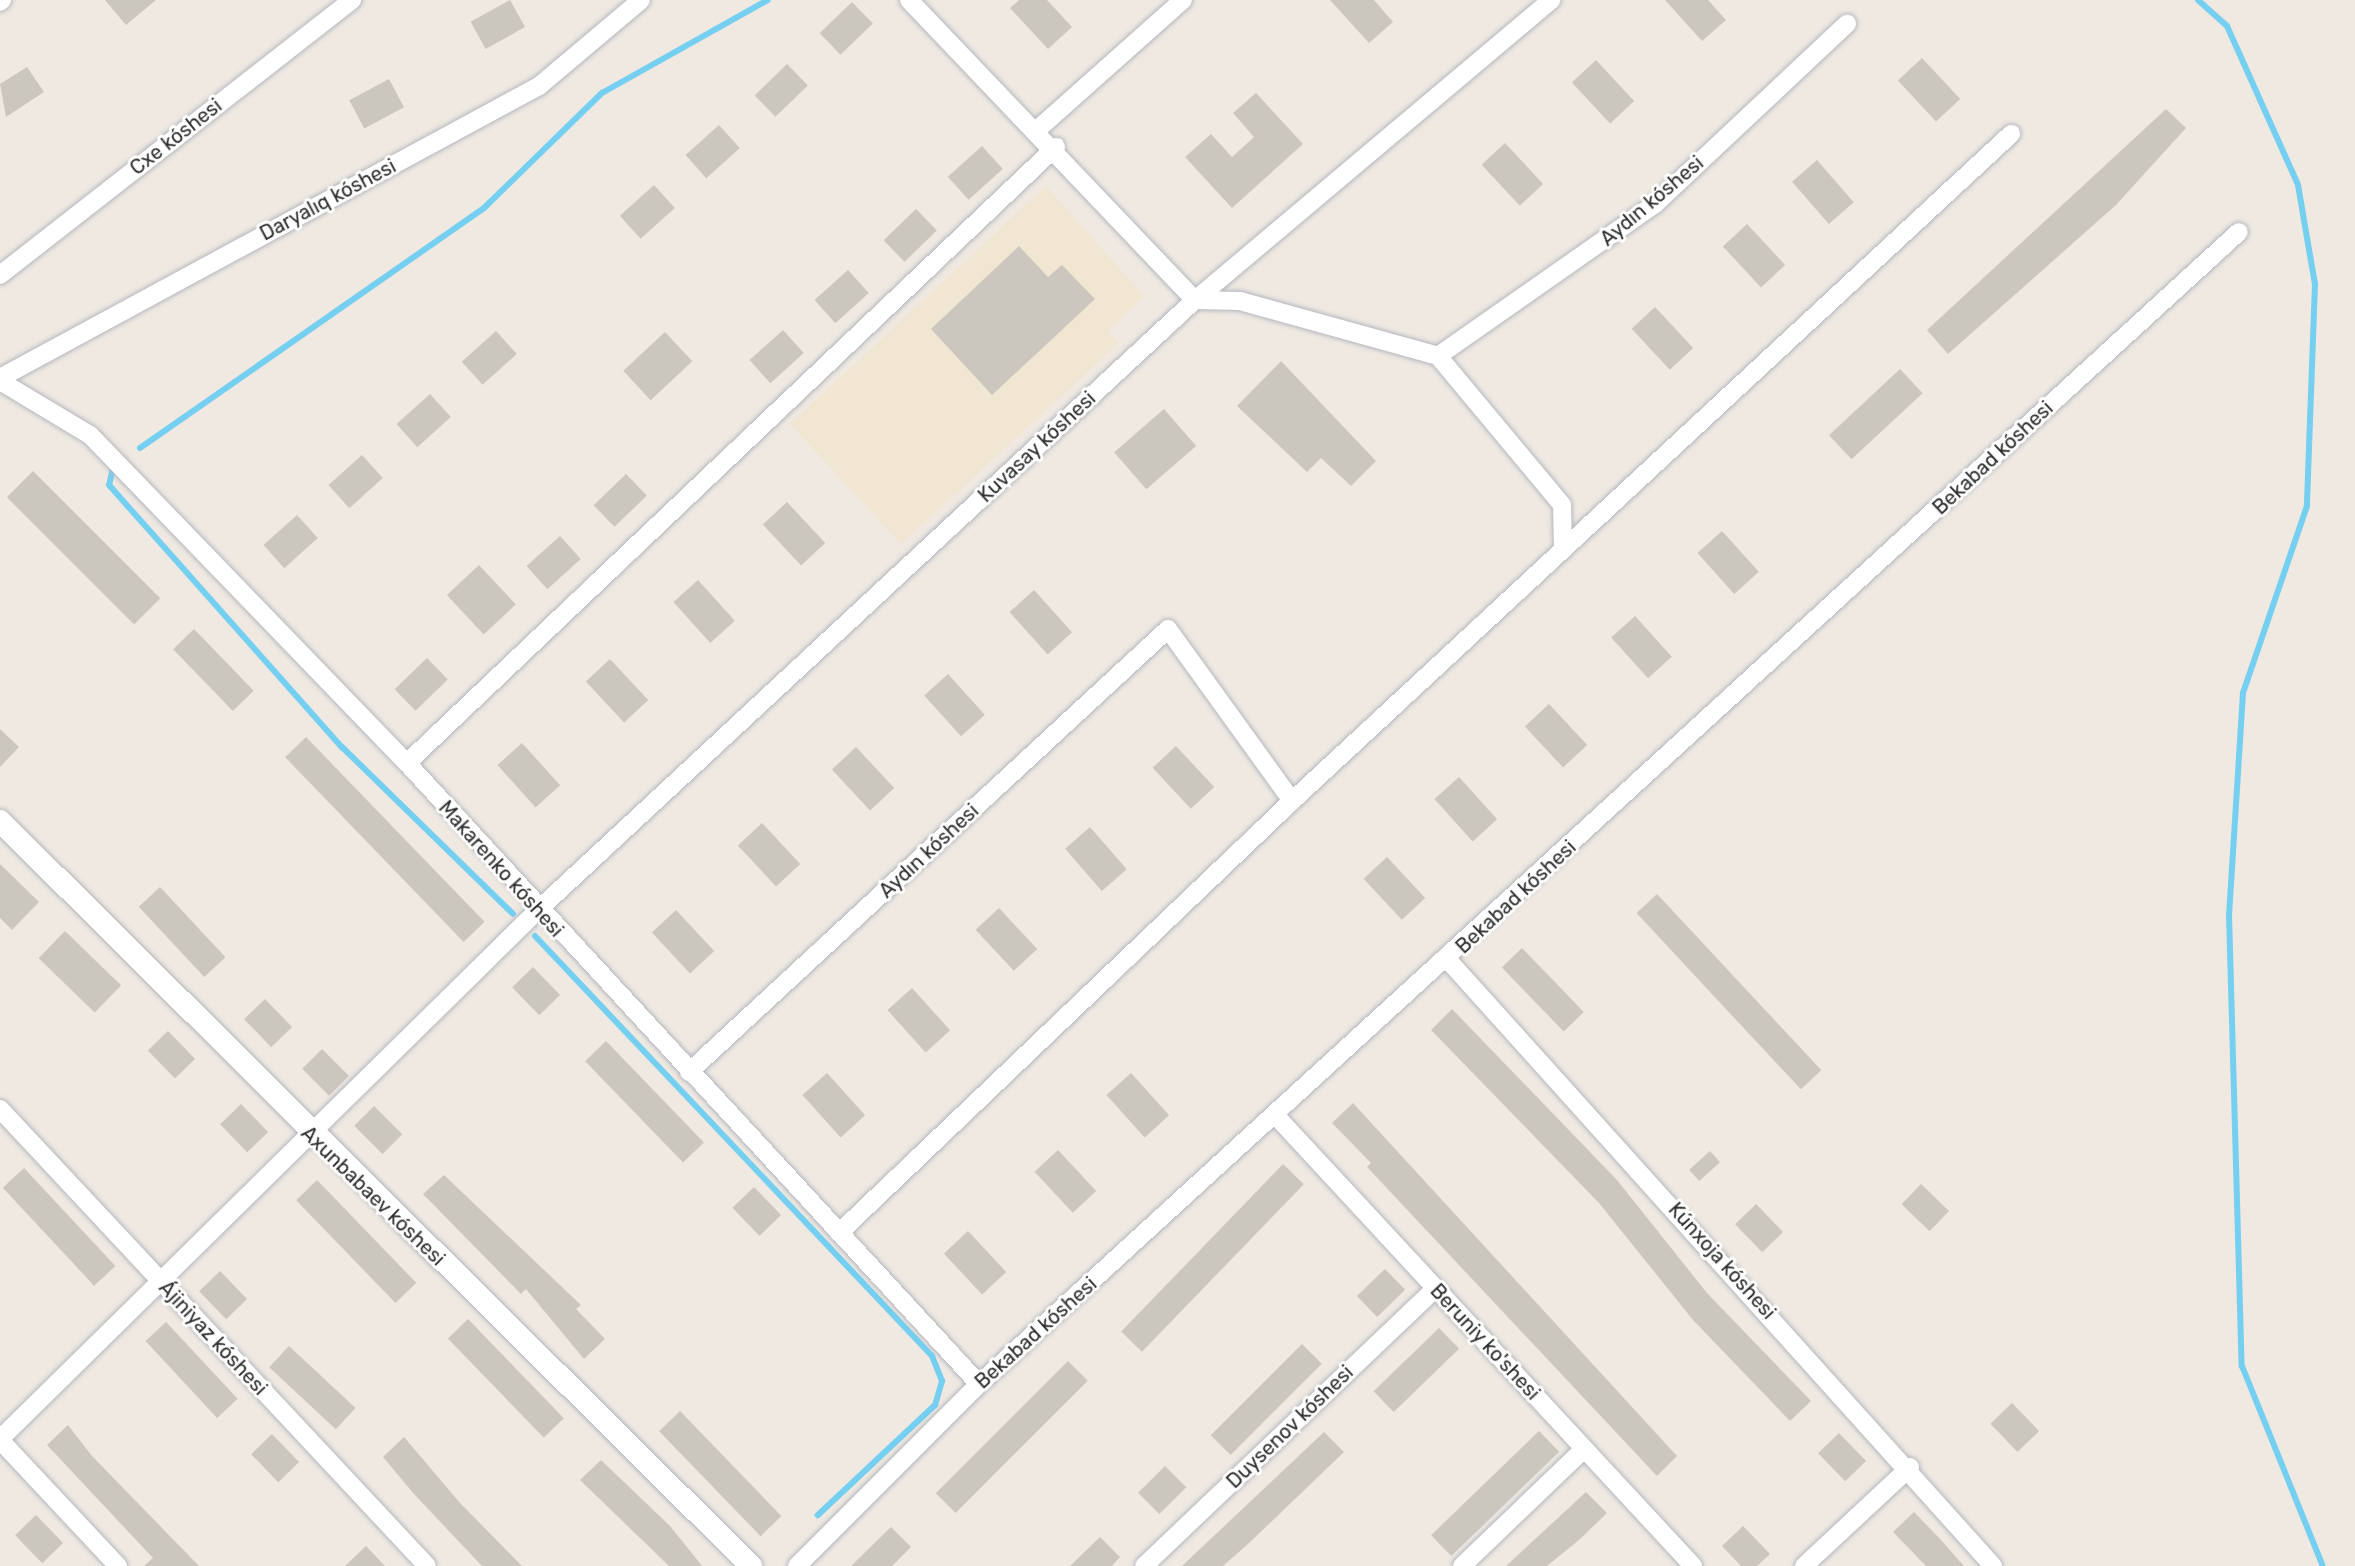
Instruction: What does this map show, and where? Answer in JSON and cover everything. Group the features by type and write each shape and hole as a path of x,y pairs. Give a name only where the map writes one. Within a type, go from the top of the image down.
{"street":[{"name":"Cxe kóshesi","path":"0,275 352,0"},
{"name":"Daryalıq kóshesi","path":"0,380 539,86 641,0"},
{"path":"909,0 1056,147 1195,300 1240,301 1438,356 1562,505 1562,550"},
{"path":"1038,129 1183,0"},
{"name":"Kuvasay kóshesi","path":"0,1440 538,910 1195,300 1551,0"},
{"name":"Aydın kóshesi","path":"1438,356 1654,205 1847,24"},
{"path":"839,1233 1292,801 2011,134"},
{"path":"407,763 1056,147"},
{"name":"Bekabad kóshesi","path":"797,1566 979,1384 1277,1117 2239,232"},
{"name":"Makarenko kóshesi","path":"0,380 90,435 407,763 538,910 979,1384"},
{"name":"Aydın kóshesi","path":"689,1072 1168,629 1292,801"},
{"name":"Axunbabaev kóshesi","path":"0,821 310,1134 751,1566"},
{"name":"Kúnxoja kóshesi","path":"1448,960 1910,1467 1993,1566"},
{"name":"Ájiniyaz kóshesi","path":"0,1109 427,1566"},
{"name":"Beruniy ko'shesi","path":"1277,1117 1693,1566"},
{"name":"Duysenov kóshesi","path":"1144,1566 1435,1289"},
{"path":"0,1440 118,1566"},
{"path":"1462,1566 1584,1449"},
{"path":"1804,1566 1910,1467"}],"shaded area":[{"path":"1046,186 1144,296 1108,331 1119,343 901,544 790,424"}],"building":[{"path":"105,0 156,0 126,25"},
{"path":"510,0 525,27 486,49 471,22"},
{"path":"1019,0 1047,0 1072,27 1048,49 1010,8"},
{"path":"1330,0 1374,0 1393,22 1369,43"},
{"path":"1665,0 1708,0 1726,20 1702,41"},
{"path":"852,2 873,24 840,55 820,33"},
{"path":"1922,58 1960,99 1936,121 1898,81"},
{"path":"1596,60 1634,101 1610,123 1572,83"},
{"path":"787,64 808,86 775,117 755,95"},
{"path":"27,67 44,92 6,117 0,84"},
{"path":"389,79 404,107 364,128 349,100"},
{"path":"1256,93 1303,144 1232,208 1185,157 1211,134 1232,157 1254,137 1233,113"},
{"path":"2166,109 2186,128 2116,205 1948,354 1927,330"},
{"path":"719,125 740,148 706,178 686,155"},
{"path":"1505,143 1543,184 1520,206 1482,165"},
{"path":"982,146 1003,169 969,200 948,177"},
{"path":"1817,160 1854,202 1829,224 1792,182"},
{"path":"654,185 675,208 641,239 620,216"},
{"path":"916,209 937,231 904,262 884,240"},
{"path":"1747,224 1785,265 1761,287 1723,247"},
{"path":"1019,246 1048,277 1062,265 1095,299 992,395 931,329"},
{"path":"848,270 869,293 835,323 815,300"},
{"path":"1655,307 1693,348 1670,370 1632,329"},
{"path":"783,330 804,353 770,383 750,360"},
{"path":"496,331 517,354 483,385 462,362"},
{"path":"665,332 692,361 651,400 623,371"},
{"path":"1281,361 1376,461 1351,486 1321,458 1307,472 1237,406"},
{"path":"1900,369 1923,393 1852,459 1829,435"},
{"path":"430,394 451,417 417,447 397,424"},
{"path":"1164,409 1196,446 1146,489 1114,452"},
{"path":"362,455 383,478 349,508 329,485"},
{"path":"33,471 160,598 134,624 7,497"},
{"path":"626,474 647,496 614,527 594,505"},
{"path":"787,502 825,543 801,565 763,525"},
{"path":"297,515 318,538 284,568 264,545"},
{"path":"1722,531 1759,572 1734,594 1697,553"},
{"path":"560,536 581,559 547,589 527,566"},
{"path":"479,565 516,604 484,635 447,595"},
{"path":"698,580 735,621 710,643 673,602"},
{"path":"1034,590 1072,632 1048,654 1009,612"},
{"path":"1635,616 1672,657 1648,678 1611,637"},
{"path":"194,629 254,691 233,711 173,649"},
{"path":"427,658 448,680 415,711 395,689"},
{"path":"610,659 648,700 624,722 586,682"},
{"path":"948,674 985,715 961,736 924,695"},
{"path":"1549,704 1587,745 1563,767 1525,727"},
{"path":"0,729 19,747 0,767"},
{"path":"306,737 485,922 464,942 285,757"},
{"path":"522,743 560,785 536,807 497,765"},
{"path":"1176,746 1214,787 1191,809 1153,768"},
{"path":"856,747 894,788 870,810 832,770"},
{"path":"1459,777 1497,819 1473,841 1434,799"},
{"path":"762,823 800,864 776,886 738,846"},
{"path":"1090,827 1127,869 1102,891 1065,849"},
{"path":"1387,857 1425,898 1402,920 1364,879"},
{"path":"0,864 39,902 12,930 0,918"},
{"path":"160,887 225,957 204,977 139,907"},
{"path":"1657,894 1821,1070 1801,1089 1637,913"},
{"path":"999,908 1037,949 1014,971 976,930"},
{"path":"676,910 714,951 690,973 652,933"},
{"path":"65,931 121,985 95,1013 39,958"},
{"path":"1522,948 1584,1012 1564,1031 1502,967"},
{"path":"533,967 560,995 539,1015 512,987"},
{"path":"912,988 950,1030 926,1052 887,1010"},
{"path":"265,999 292,1027 271,1047 244,1019"},
{"path":"1452,1009 1617,1180 1707,1293 1811,1401 1790,1421 1693,1320 1599,1203 1431,1030"},
{"path":"168,1031 195,1059 175,1079 148,1050"},
{"path":"606,1041 704,1142 683,1163 585,1061"},
{"path":"322,1049 349,1076 329,1096 302,1069"},
{"path":"827,1073 865,1115 841,1137 802,1095"},
{"path":"1131,1073 1169,1115 1145,1137 1106,1095"},
{"path":"1353,1103 1677,1456 1657,1476 1367,1167 1371,1163 1332,1123"},
{"path":"241,1104 268,1132 247,1152 220,1124"},
{"path":"374,1106 402,1134 382,1154 354,1126"},
{"path":"1058,1150 1096,1191 1073,1213 1035,1172"},
{"path":"1710,1151 1720,1162 1699,1181 1689,1170"},
{"path":"1283,1164 1304,1184 1142,1352 1121,1332"},
{"path":"24,1168 115,1266 94,1286 3,1188"},
{"path":"444,1175 581,1305 576,1309 605,1339 584,1359 526,1289 521,1294 423,1194"},
{"path":"317,1180 416,1283 395,1303 296,1200"},
{"path":"1921,1184 1949,1211 1930,1231 1902,1204"},
{"path":"754,1187 781,1215 760,1236 732,1208"},
{"path":"1756,1204 1783,1232 1762,1252 1735,1224"},
{"path":"968,1231 1006,1272 982,1294 944,1254"},
{"path":"1385,1269 1405,1290 1377,1317 1357,1296"},
{"path":"220,1271 247,1299 226,1319 199,1291"},
{"path":"468,1319 564,1418 544,1438 448,1338"},
{"path":"166,1322 238,1399 217,1418 146,1341"},
{"path":"1439,1328 1459,1349 1394,1412 1374,1391"},
{"path":"1302,1344 1322,1364 1231,1455 1211,1435"},
{"path":"289,1346 356,1408 336,1429 269,1367"},
{"path":"1068,1361 1088,1381 956,1513 936,1493"},
{"path":"2012,1403 2039,1431 2018,1452 1990,1424"},
{"path":"680,1411 781,1516 761,1536 659,1431"},
{"path":"68,1425 92,1456 199,1566 144,1566 153,1558 47,1445"},
{"path":"1539,1431 1559,1452 1451,1556 1431,1535"},
{"path":"1324,1432 1344,1452 1248,1544 1223,1566 1182,1566"},
{"path":"1839,1433 1866,1461 1845,1481 1818,1453"},
{"path":"272,1434 299,1462 278,1482 251,1454"},
{"path":"404,1437 460,1503 522,1566 482,1566 414,1494 383,1457"},
{"path":"601,1460 670,1526 702,1566 669,1566 580,1480"},
{"path":"1165,1466 1186,1487 1159,1514 1138,1493"},
{"path":"1586,1492 1607,1513 1579,1540 1547,1566 1506,1566"},
{"path":"1914,1512 1964,1566 1926,1566 1893,1532"},
{"path":"36,1515 63,1543 42,1563 15,1535"},
{"path":"1743,1526 1770,1554 1757,1566 1741,1566 1722,1546"},
{"path":"891,1527 911,1547 892,1566 851,1566"},
{"path":"1100,1537 1120,1557 1112,1566 1070,1566"},
{"path":"366,1546 385,1566 345,1566"}],"waterway":[{"path":"140,448 484,208 602,93 768,0"},
{"path":"2198,0 2227,26 2298,185 2315,284 2307,506 2243,693 2229,914 2242,1366 2323,1566"},
{"path":"113,468 109,485 342,747 513,914"},
{"path":"535,936 932,1356 942,1381 935,1405 818,1515"}]}
